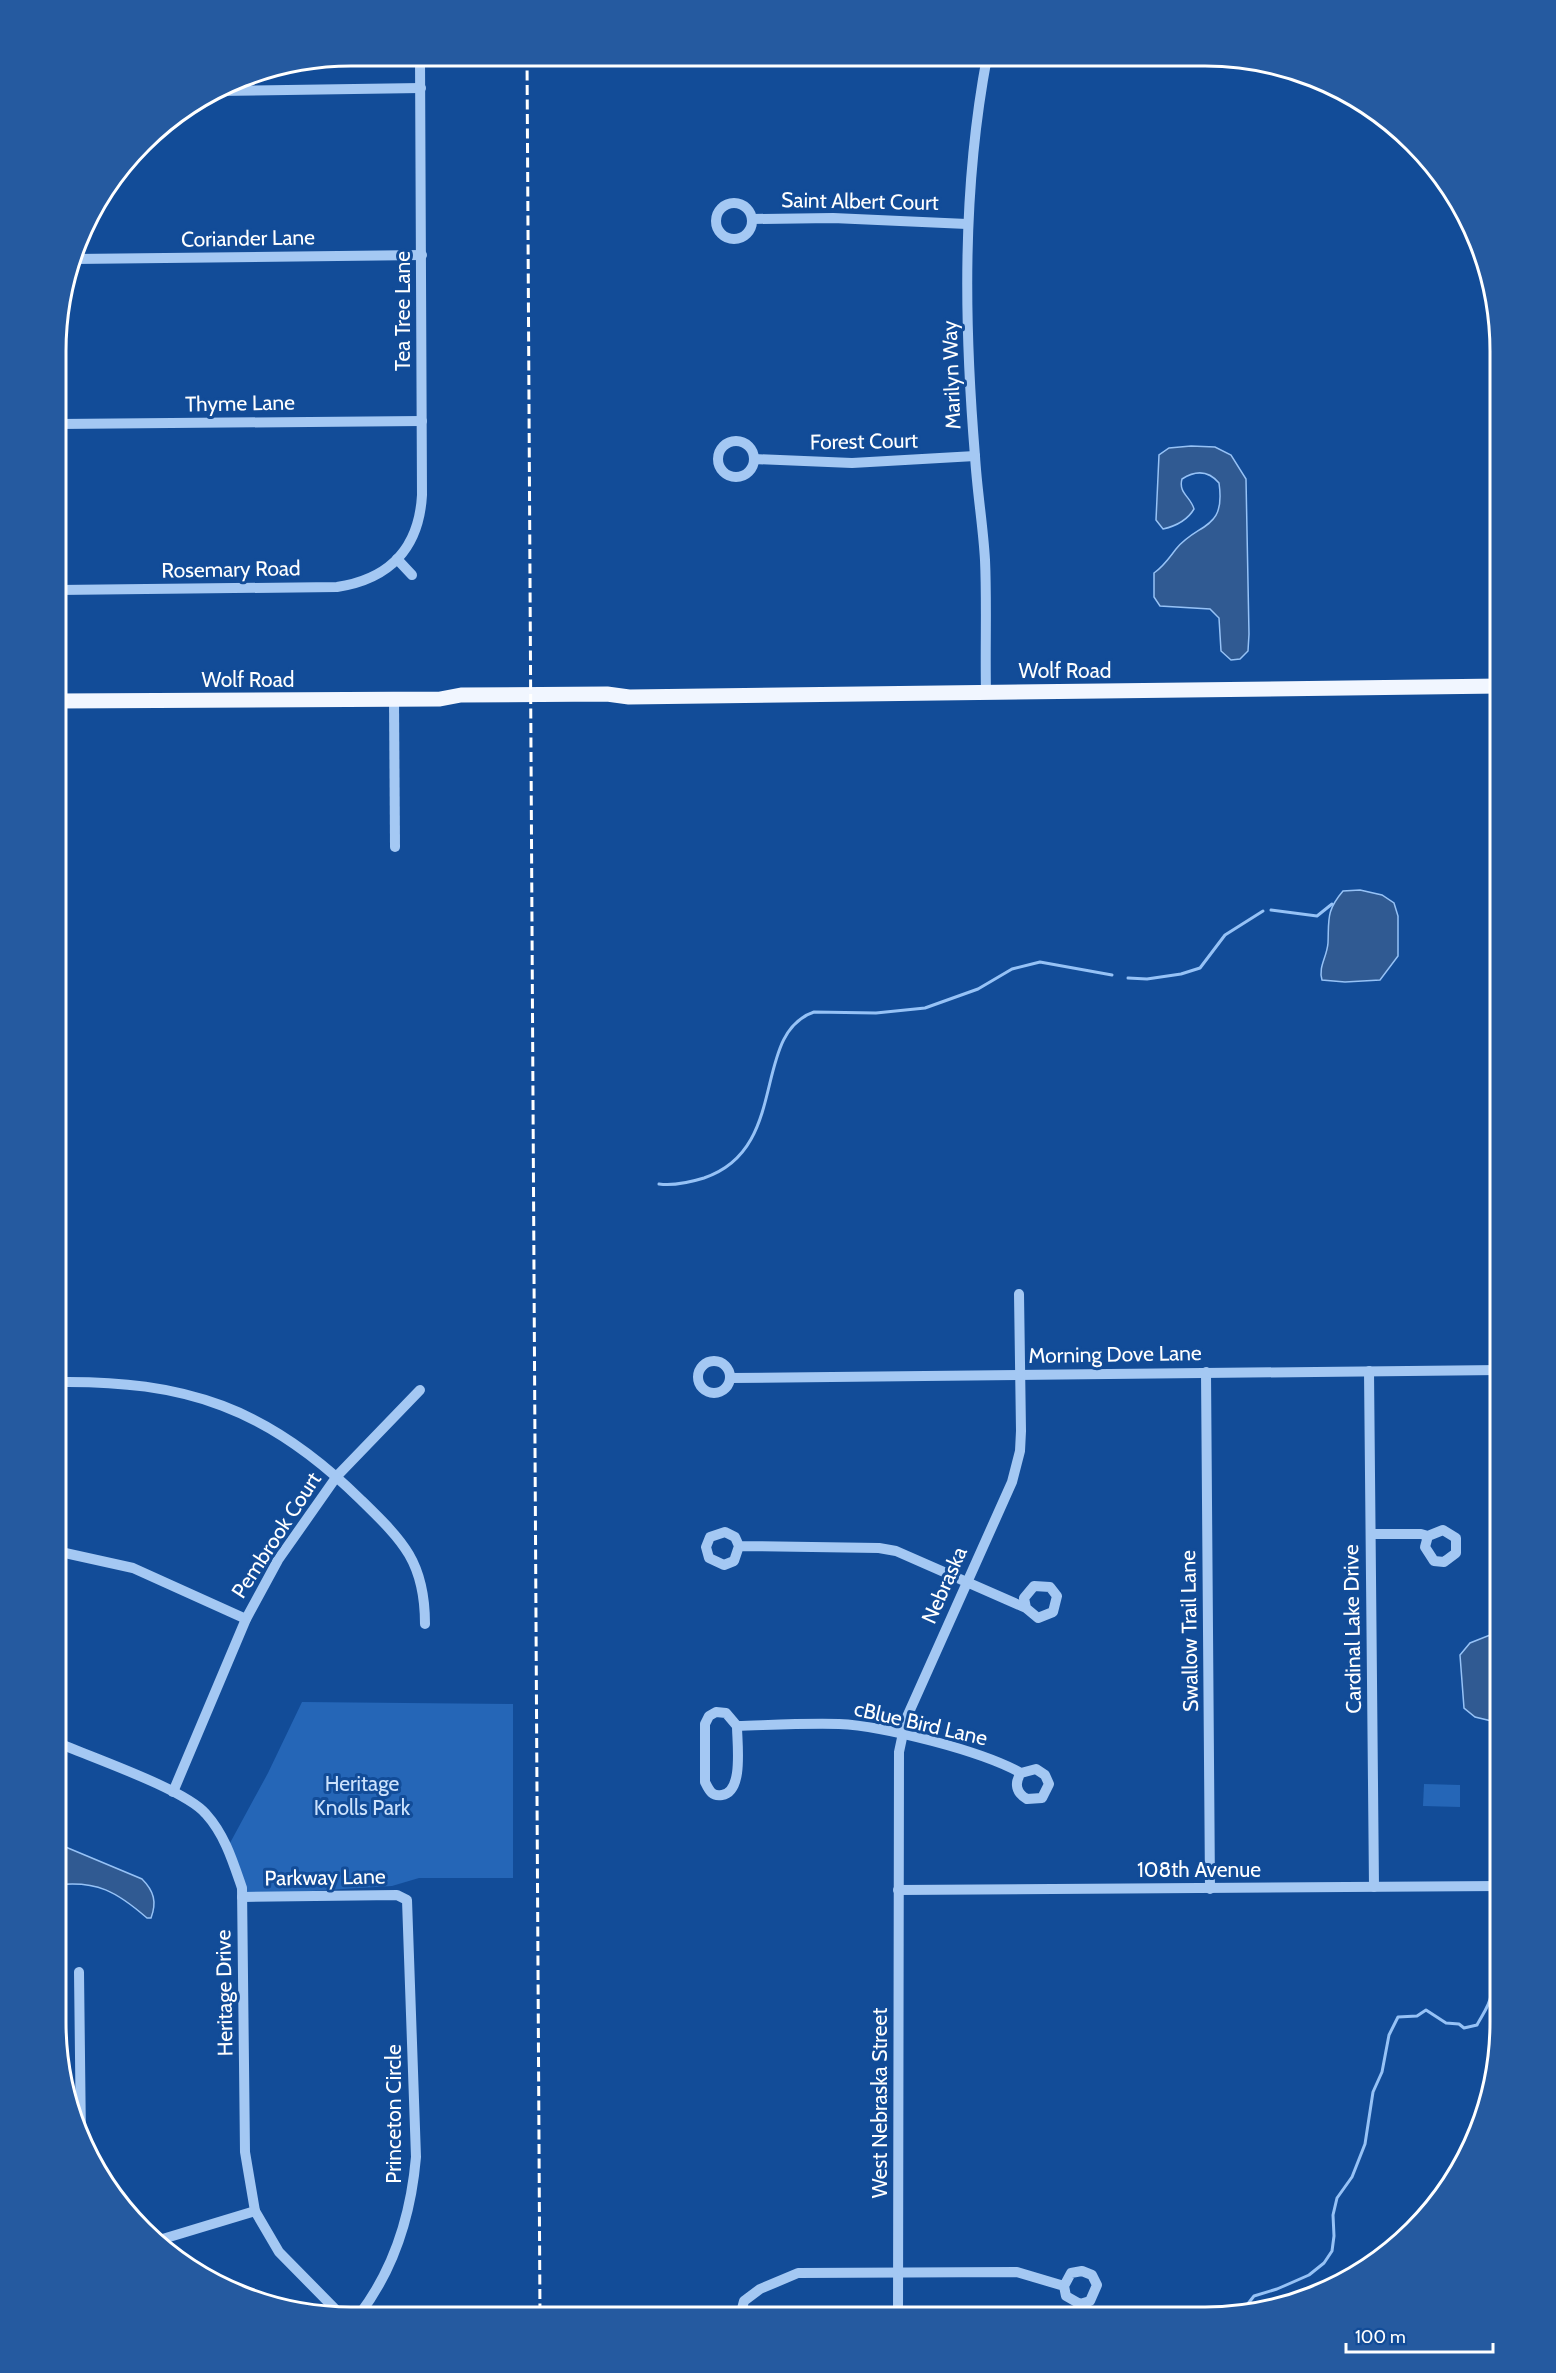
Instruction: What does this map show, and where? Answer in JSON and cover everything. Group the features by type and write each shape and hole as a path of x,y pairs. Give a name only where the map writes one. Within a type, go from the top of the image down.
{"main road":[{"name":"Wolf Road","path":"66,701 440,699 460,704 606,702 629,697 1490,686"}],"street":[{"name":"Tea Tree Lane","path":"397,559 412,541 421,513 420,66"},
{"name":"Marilyn Way","path":"985,66 978,103 967,224 969,356 975,456 985,560 986,692"},
{"path":"235,91 421,88"},
{"name":"Saint Albert Court","path":"752,219 833,218 967,224"},
{"name":"Coriander Lane","path":"81,259 422,255"},
{"name":"Thyme Lane","path":"66,424 422,420"},
{"name":"Forest Court","path":"754,459 852,463 975,456"},
{"path":"397,559 412,575"},
{"name":"Rosemary Road","path":"66,590 338,588 366,581 397,559"},
{"path":"394,699 395,847"},
{"name":"Nebraska","path":"898,1890 899,1752 906,1719 1012,1482 1021,1441 1019,1294"},
{"name":"Morning Dove Lane","path":"730,1378 1490,1370"},
{"name":"Cardinal Lake Drive","path":"1370,1371 1374,1887"},
{"name":"Swallow Trail Lane","path":"1206,1372 1210,1889"},
{"path":"66,1382 141,1384 208,1400 274,1429 337,1476 400,1538 417,1569 425,1599 425,1624"},
{"name":"Pembrook Court","path":"173,1792 246,1619 278,1560 337,1476 420,1390"},
{"path":"1371,1534 1428,1536"},
{"path":"739,1546 879,1548 911,1557 1026,1608"},
{"path":"66,1553 133,1568 246,1619"},
{"name":"cBlue Bird Lane","path":"716,1712 726,1713 737,1726 737,1781 732,1790 725,1795 716,1796 709,1791 705,1782 705,1724 709,1716 716,1712"},
{"name":"cBlue Bird Lane","path":"737,1726 838,1724 902,1735 1005,1764 1021,1773"},
{"name":"Heritage Drive","path":"66,1746 173,1792 205,1812 228,1847 243,1897 245,2152 255,2211 279,2252 332,2306"},
{"name":"108th Avenue","path":"898,1890 1490,1886"},
{"name":"West Nebraska Street","path":"898,1890 898,2307"},
{"name":"Parkway Lane","path":"243,1897 397,1895 407,1900"},
{"name":"Princeton Circle","path":"364,2307 387,2270 403,2234 413,2190 416,2157 407,1900"},
{"path":"79,1972 81,2113"},
{"path":"165,2238 255,2211"},
{"path":"742,2307 744,2301 760,2289 798,2273 1017,2272 1064,2286"}],"green space":[{"name":"Heritage Knolls Park","path":"302,1702 513,1704 513,1878 419,1878 392,1886 245,1895 230,1843 268,1773"},
{"path":"1424,1784 1460,1785 1460,1807 1423,1806"}],"shaded area":[{"path":"1215,447 1231,455 1246,479 1249,634 1248,651 1240,659 1231,660 1221,651 1219,618 1210,609 1160,606 1154,597 1154,573 1164,565 1184,540 1208,524 1218,510 1219,483 1211,476 1197,473 1182,479 1183,491 1194,509 1188,517 1163,529 1156,520 1159,455 1169,448"},
{"path":"1360,890 1382,895 1394,903 1398,916 1398,956 1380,980 1345,982 1322,980 1321,971 1327,948 1331,910 1343,891"},
{"path":"1490,1635 1490,1721 1475,1717 1464,1708 1460,1655 1470,1643"},
{"path":"66,1847 142,1879 153,1897 154,1907 151,1918 147,1918 126,1901 106,1890 83,1884 66,1884"}],"waterway":[{"path":"1271,910 1317,916 1332,904"},
{"path":"1128,978 1147,979 1181,974 1200,968 1225,935 1263,911"},
{"path":"659,1184 676,1184 704,1178 731,1163 749,1143 760,1119 782,1043 794,1024 814,1012 876,1013 925,1008 978,989 1012,969 1040,962 1112,975"},
{"path":"1248,2304 1254,2296 1309,2275 1324,2263 1332,2251 1333,2215 1337,2198 1352,2177 1365,2144 1373,2092 1382,2072 1389,2035 1398,2017 1417,2016 1426,2010 1446,2023 1459,2024 1464,2028 1477,2025 1490,1999"}],"railway":[{"path":"527,66 540,2307"}]}
